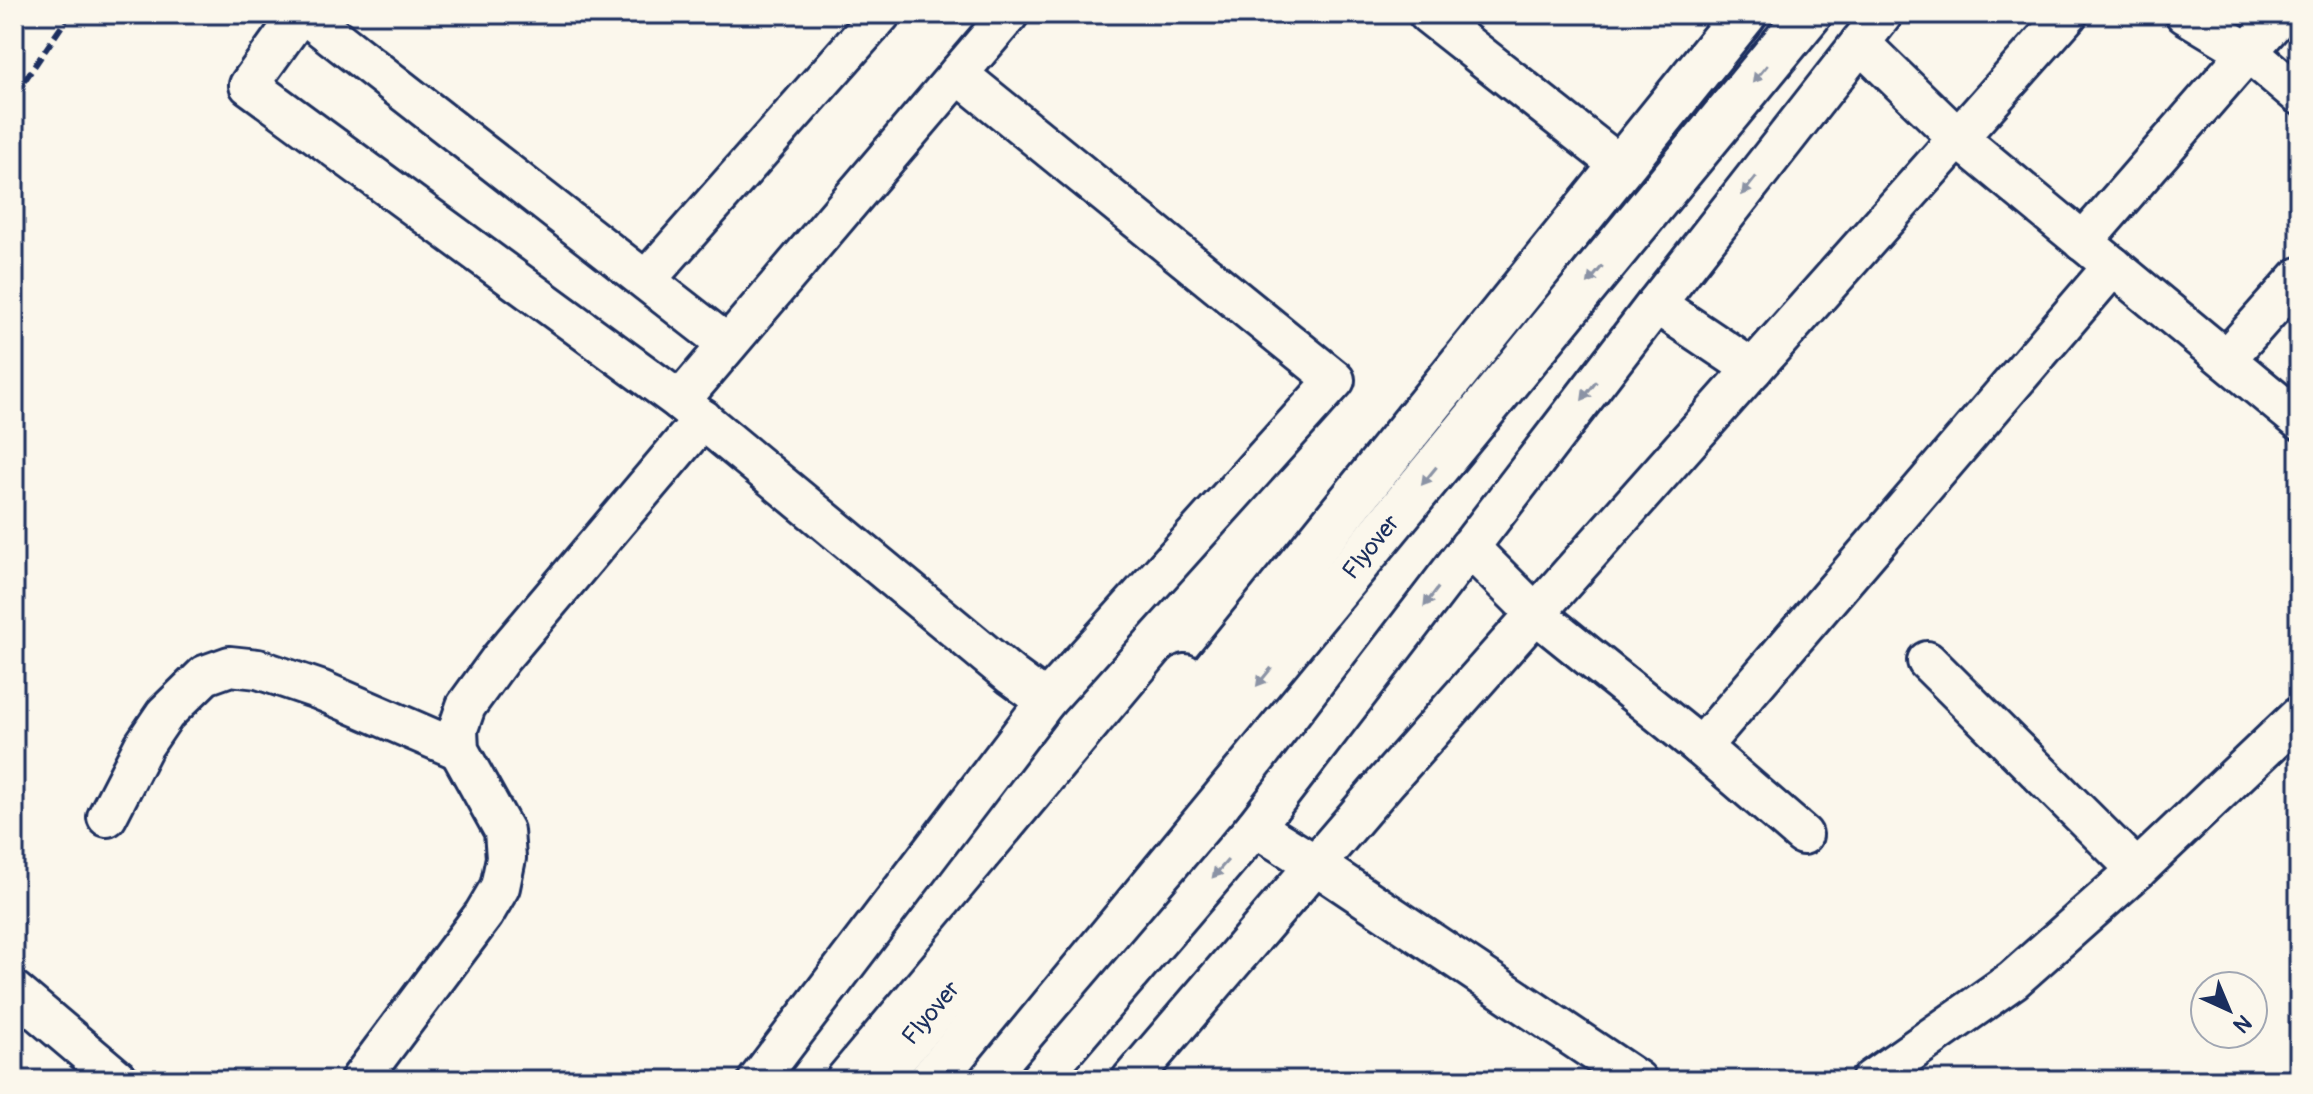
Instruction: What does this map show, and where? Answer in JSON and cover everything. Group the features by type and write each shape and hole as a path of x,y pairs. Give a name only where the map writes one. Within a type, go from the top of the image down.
{"highway":[{"name":"Flyover","path":"875,1080 1146,756 1744,14"},
{"name":"Flyover","path":"932,1080 1809,14"}],"street":[{"path":"727,344 302,14 249,85 691,410 1046,701"},
{"path":"646,280 881,14"},
{"path":"360,1080 484,914 500,887 506,858 504,831 459,750 458,729 466,706 691,410 727,344 1009,14"},
{"path":"1428,14 1608,156"},
{"path":"845,1080 1219,634 1723,14"},
{"path":"1039,1080 1255,827 1883,14"},
{"path":"1131,1080 1536,614 2068,14"},
{"path":"2185,14 2248,52 2299,95"},
{"path":"2083,242 2281,14"},
{"path":"1860,43 1958,138 2299,420"},
{"path":"758,1080 1046,701 1335,380 958,74"},
{"path":"1701,747 2113,266"},
{"path":"2226,359 2299,277"},
{"path":"1656,304 1753,369"},
{"path":"1469,547 1536,614 1701,747 1803,835"},
{"path":"1927,661 2137,870"},
{"path":"107,817 144,745 165,714 205,675 230,666 258,669 320,690 459,750"},
{"path":"1871,1080 2013,980 2137,870 2299,716"},
{"path":"1255,827 1637,1080"},
{"path":"14,991 119,1080"}],"railway":[{"path":"14,31 26,14"},
{"path":"14,96 70,14"}]}
